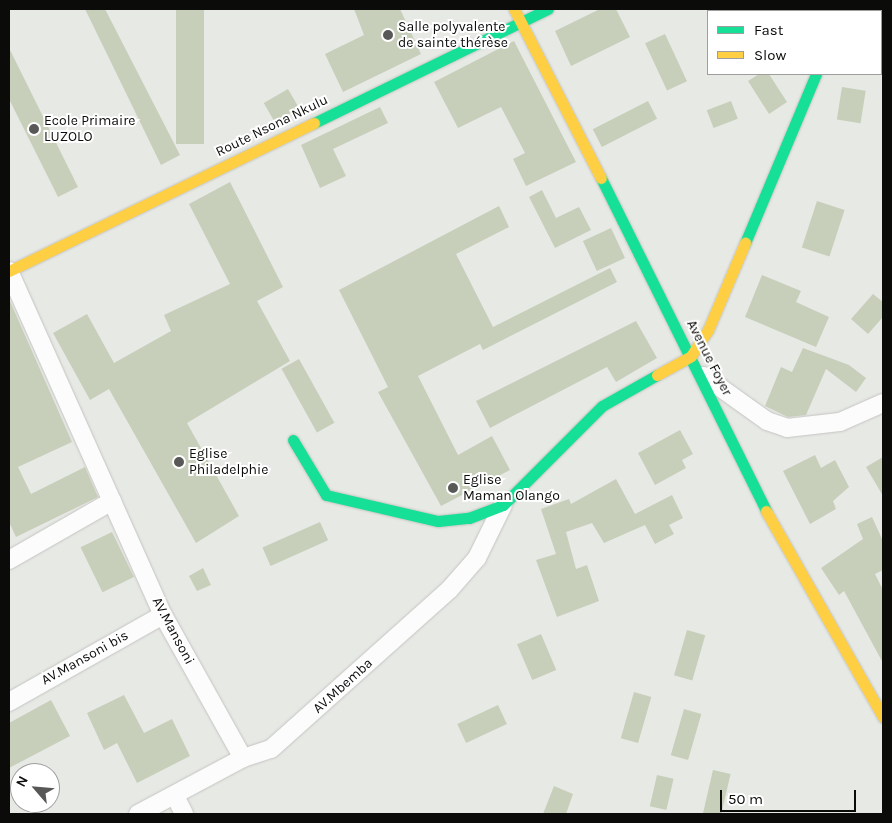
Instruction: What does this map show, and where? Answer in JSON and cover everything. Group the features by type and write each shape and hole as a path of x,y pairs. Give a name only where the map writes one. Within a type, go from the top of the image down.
{"street":[{"name":"Avenue Foyer","path":"514,9 702,375 767,512 883,717"},
{"name":"Route Nsona Nkulu","path":"9,271 548,9"},
{"path":"293,440 326,495 352,504 438,521 469,518 503,505 602,406 691,356 708,330 816,75"},
{"name":"AV.Mansoni","path":"9,271 163,614 243,758"},
{"path":"702,375 767,421 787,428 840,422 883,403"},
{"path":"9,560 112,501"},
{"name":"AV.Mbemba","path":"138,814 175,796 243,758 271,749 449,590 477,558 503,505"},
{"name":"AV.Mansoni bis","path":"9,702 163,614"},
{"path":"175,796 184,814"}],"building":[{"path":"85,9 105,9 180,155 161,165"},
{"path":"176,9 204,9 204,144 176,144"},
{"name":"Salle polyvalente de sainte thérèse","path":"354,9 400,9 421,54 343,92 325,54 364,35"},
{"path":"600,9 616,9 630,37 571,66 555,31"},
{"path":"665,34 687,81 667,90 645,43"},
{"path":"514,41 576,162 526,186 513,159 525,153 501,107 458,128 434,82"},
{"path":"9,48 78,187 58,197 9,99"},
{"path":"757,75 770,75 787,102 769,114 748,81"},
{"path":"842,87 866,91 861,123 837,120"},
{"path":"288,89 299,108 275,122 264,103"},
{"path":"648,101 657,119 602,147 593,129"},
{"path":"731,101 738,119 714,128 707,110"},
{"path":"380,107 388,123 333,149 346,176 320,188 301,145"},
{"path":"230,182 283,287 257,301 290,361 187,423 239,516 196,543 109,389 90,400 53,333 87,314 114,363 171,331 164,315 230,284 189,204"},
{"path":"542,190 556,218 579,207 591,230 555,248 529,197"},
{"path":"817,201 845,210 829,257 802,248"},
{"path":"499,206 509,227 456,254 493,327 610,268 617,282 483,350 480,344 418,376 458,455 492,436 510,470 441,506 378,392 388,387 339,290"},
{"path":"611,228 625,258 597,271 583,241"},
{"path":"762,275 801,291 796,302 829,317 816,347 745,317"},
{"path":"873,294 883,302 883,317 868,334 851,319"},
{"path":"9,299 72,442 18,467 31,494 85,467 98,497 16,537 9,522"},
{"path":"636,321 657,358 616,382 607,367 490,428 476,401"},
{"path":"803,348 849,365 866,378 856,392 826,369 806,415 788,417 765,406 781,367 792,372"},
{"path":"299,359 334,423 317,433 282,369"},
{"path":"680,430 693,454 682,460 686,468 655,485 638,453"},
{"path":"815,455 821,468 835,460 849,487 833,501 836,509 810,524 783,471"},
{"path":"883,457 883,496 866,467"},
{"path":"616,479 635,514 672,495 683,518 669,525 674,534 655,544 645,525 604,543 592,523 566,532 576,569 587,565 599,601 557,617 536,560 556,554 541,509 569,499 571,504"},
{"path":"872,517 883,541 883,570 875,574 883,590 883,663 844,591 839,595 821,568 863,539 857,524"},
{"path":"320,522 328,540 271,566 262,548"},
{"path":"112,532 134,577 102,592 81,547"},
{"path":"203,568 211,585 197,591 189,576"},
{"path":"687,630 705,635 692,680 674,675"},
{"path":"541,634 556,670 532,680 517,644"},
{"path":"634,692 651,697 638,743 621,738"},
{"path":"124,695 144,733 172,719 190,756 137,783 117,743 104,750 87,713"},
{"path":"51,700 70,736 19,763 10,763 9,768 9,723"},
{"path":"498,705 507,724 466,743 457,724"},
{"path":"684,709 701,714 688,760 671,755"},
{"path":"713,770 731,774 721,814 703,814"},
{"path":"657,775 674,779 666,810 650,806"},
{"path":"554,786 573,794 566,814 543,814"}],"traffic: fast":[{"path":"314,123 548,9"},
{"path":"745,243 816,75"},
{"path":"601,178 766,511"},
{"path":"293,440 326,495 438,521 469,518 503,505 602,406 657,375"}],"traffic: slow":[{"path":"514,9 601,178"},
{"path":"9,271 314,123"},
{"path":"657,375 691,356 708,330 745,243"},
{"path":"766,511 883,717"}],"place":[{"name":"Salle polyvalente de sainte thérèse","path":"388,35"},
{"name":"Ecole Primaire LUZOLO","path":"34,129"},
{"name":"Eglise Philadelphie","path":"179,462"},
{"name":"Eglise Maman Olango","path":"453,488"}]}
